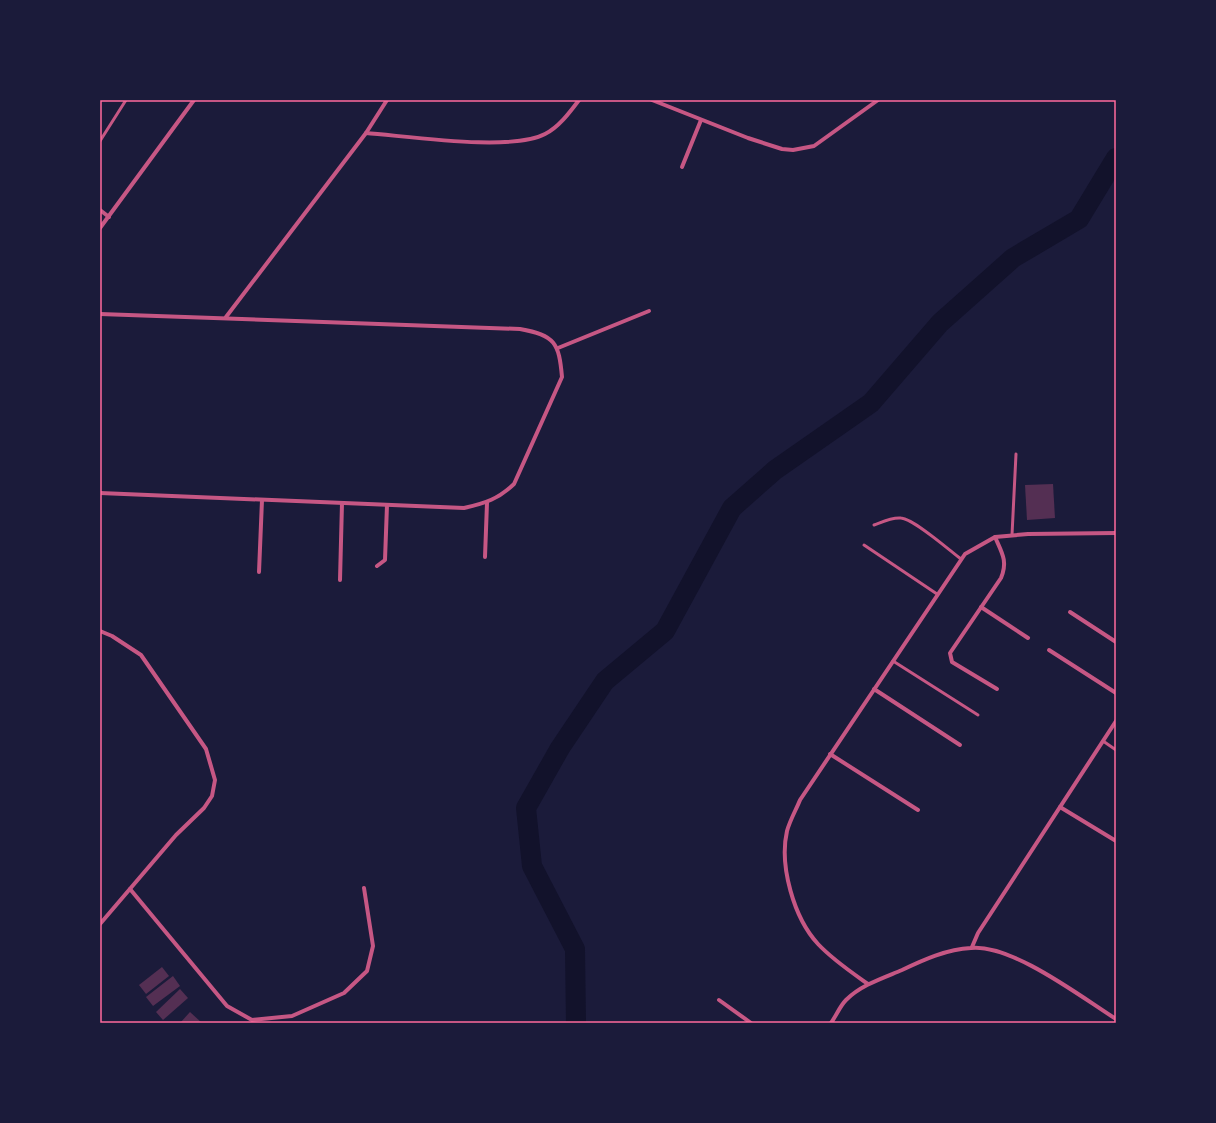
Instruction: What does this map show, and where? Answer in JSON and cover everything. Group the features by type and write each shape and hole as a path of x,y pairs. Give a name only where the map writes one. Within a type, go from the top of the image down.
{"street":[{"path":"100,228 194,100"},
{"path":"226,318 366,132 387,100"},
{"path":"366,132 484,142 521,141 544,135 556,126 579,100"},
{"path":"652,100 748,138 782,149 814,146 878,100"},
{"path":"682,167 701,120"},
{"path":"100,210 108,216"},
{"path":"558,348 649,311"},
{"path":"100,314 520,329 538,332 554,342 558,348 562,377 514,484 503,494 487,503 464,508 100,493"},
{"path":"259,572 262,500"},
{"path":"340,580 342,503"},
{"path":"486,557 487,503"},
{"path":"377,566 385,560 387,505"},
{"path":"868,984 818,944 798,915 790,891 786,862 787,831 800,800 965,554 974,547 995,537 1012,535 1116,533"},
{"path":"995,537 1003,554 1005,568 1001,578 950,654 950,658 952,662 997,689"},
{"path":"981,607 1028,638"},
{"path":"1070,612 1116,642"},
{"path":"100,631 112,636 141,655 206,749 215,780 212,796 204,808 176,835 100,924"},
{"path":"1049,650 1116,693"},
{"path":"874,689 960,745"},
{"path":"972,947 978,933 1116,721"},
{"path":"830,754 918,810"},
{"path":"1060,807 1116,842"},
{"path":"130,888 227,1006 252,1020 292,1016 344,993 367,971 373,946 364,888"},
{"path":"831,1023 846,1000 868,984 916,963 946,953 972,947 1023,960 1116,1018"},
{"path":"719,1000 750,1023"}],"lane":[{"path":"100,141 126,100"},
{"path":"1012,535 1016,454"},
{"path":"874,525 895,518 903,518 922,529 961,559"},
{"path":"864,545 937,594"},
{"path":"893,661 978,715"},
{"path":"1103,741 1116,750"}],"building":[{"path":"1053,484 1055,518 1027,520 1025,485"},
{"path":"162,967 169,976 146,994 139,985"},
{"path":"173,976 180,986 153,1006 146,997"},
{"path":"180,989 188,998 163,1020 156,1012"},
{"path":"190,1012 202,1023 180,1023"}],"waterway":[{"path":"576,1023 575,949 532,866 526,808 560,748 605,681 665,631 732,508 775,470 871,403 940,323 1013,258 1079,219 1116,158"}]}
